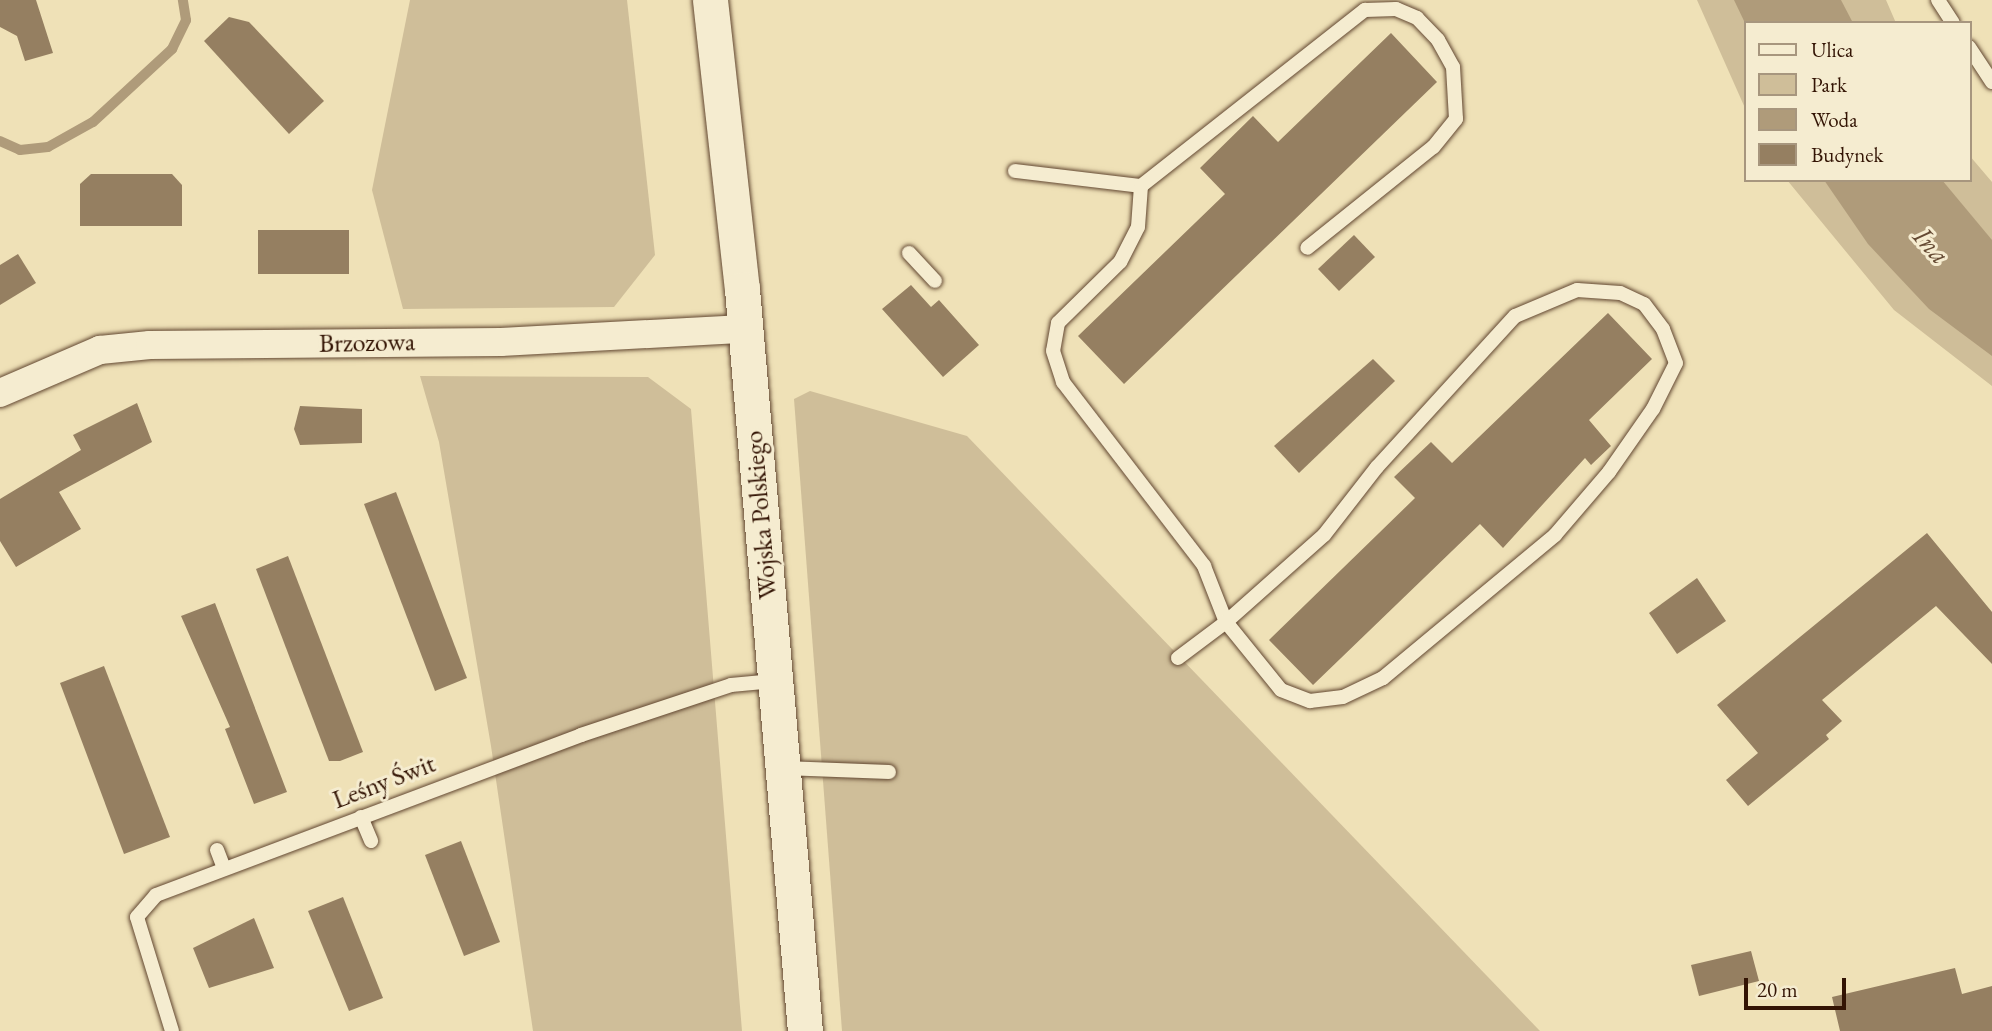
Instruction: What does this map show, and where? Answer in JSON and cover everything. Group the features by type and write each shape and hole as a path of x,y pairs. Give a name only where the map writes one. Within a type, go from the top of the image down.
{"street":[{"name":"Wojska Polskiego","path":"710,0 744,329 805,1031"},
{"name":"Brzozowa","path":"0,393 100,350 150,345 501,342 744,329"}],"lane":[{"path":"1938,0 1952,21"},
{"path":"1015,172 1140,186 1365,10 1396,9 1417,18 1438,40 1453,67 1456,119 1433,147 1307,248"},
{"path":"1971,50 1992,82"},
{"path":"1140,186 1138,227 1120,262 1058,323 1053,351 1063,382 1204,566 1226,622 1281,690 1310,701 1343,697 1383,678 1555,536 1609,472 1653,409 1676,363 1663,329 1644,304 1620,293 1577,290 1516,316 1377,467 1324,535 1226,622 1178,658"},
{"path":"909,253 936,281"},
{"name":"Leśny Świt","path":"172,1031 137,917 156,895 361,817 425,786 731,685 776,681"},
{"path":"784,768 889,772"},
{"path":"361,817 371,841"},
{"path":"217,850 224,868"}],"green space":[{"path":"410,0 627,0 655,255 614,307 403,309 372,190"},
{"path":"1697,0 1886,0 1895,21 1744,21 1744,106"},
{"path":"1971,157 1992,182 1992,386 1894,310 1789,182 1971,182"},
{"path":"420,376 648,377 691,409 742,1031 533,1031 491,746 439,442"},
{"path":"810,391 967,436 1540,1031 842,1031 794,399"}],"water":[{"path":"1734,0 1841,0 1852,21 1744,21"},
{"name":"Ina","path":"1825,182 1944,182 1992,240 1992,356 1929,309 1868,244"}],"building":[{"path":"0,0 36,0 53,53 25,61 17,36 0,27"},
{"path":"229,17 249,22 324,101 289,134 204,41"},
{"path":"1391,33 1437,82 1124,384 1078,336 1225,194 1200,168 1253,116 1278,142"},
{"path":"91,174 172,174 182,185 182,226 80,226 80,184"},
{"path":"258,230 349,230 349,274 258,274"},
{"path":"1354,235 1375,257 1339,291 1318,269"},
{"path":"18,254 36,283 0,305 0,265"},
{"path":"911,285 931,307 939,300 979,345 943,377 882,309"},
{"path":"1608,313 1652,359 1589,420 1611,446 1591,465 1585,458 1503,548 1480,524 1313,685 1269,640 1415,498 1394,477 1431,442 1452,463"},
{"path":"1373,359 1395,381 1299,473 1274,446"},
{"path":"137,403 152,442 59,492 81,529 16,567 0,541 0,499 81,450 73,435"},
{"path":"300,406 362,409 362,443 300,445 294,429"},
{"path":"396,492 467,678 435,691 364,504"},
{"path":"1927,533 1992,612 1992,664 1936,606 1822,700 1842,721 1826,735 1829,739 1748,806 1726,780 1758,753 1717,705"},
{"path":"288,556 363,752 340,761 329,761 256,569"},
{"path":"1697,578 1726,621 1677,654 1649,613"},
{"path":"215,603 287,792 254,804 225,729 230,727 181,616"},
{"path":"104,666 170,837 124,854 60,683"},
{"path":"461,841 500,942 464,956 425,855"},
{"path":"343,897 383,998 349,1011 308,911"},
{"path":"254,918 274,968 209,988 193,948"},
{"path":"1751,951 1759,981 1699,996 1691,965"},
{"path":"1955,968 1962,994 1992,986 1992,1031 1840,1031 1832,997"}],"waterway":[{"path":"0,141 20,150 48,147 93,122 172,49 186,20 183,0"}]}
